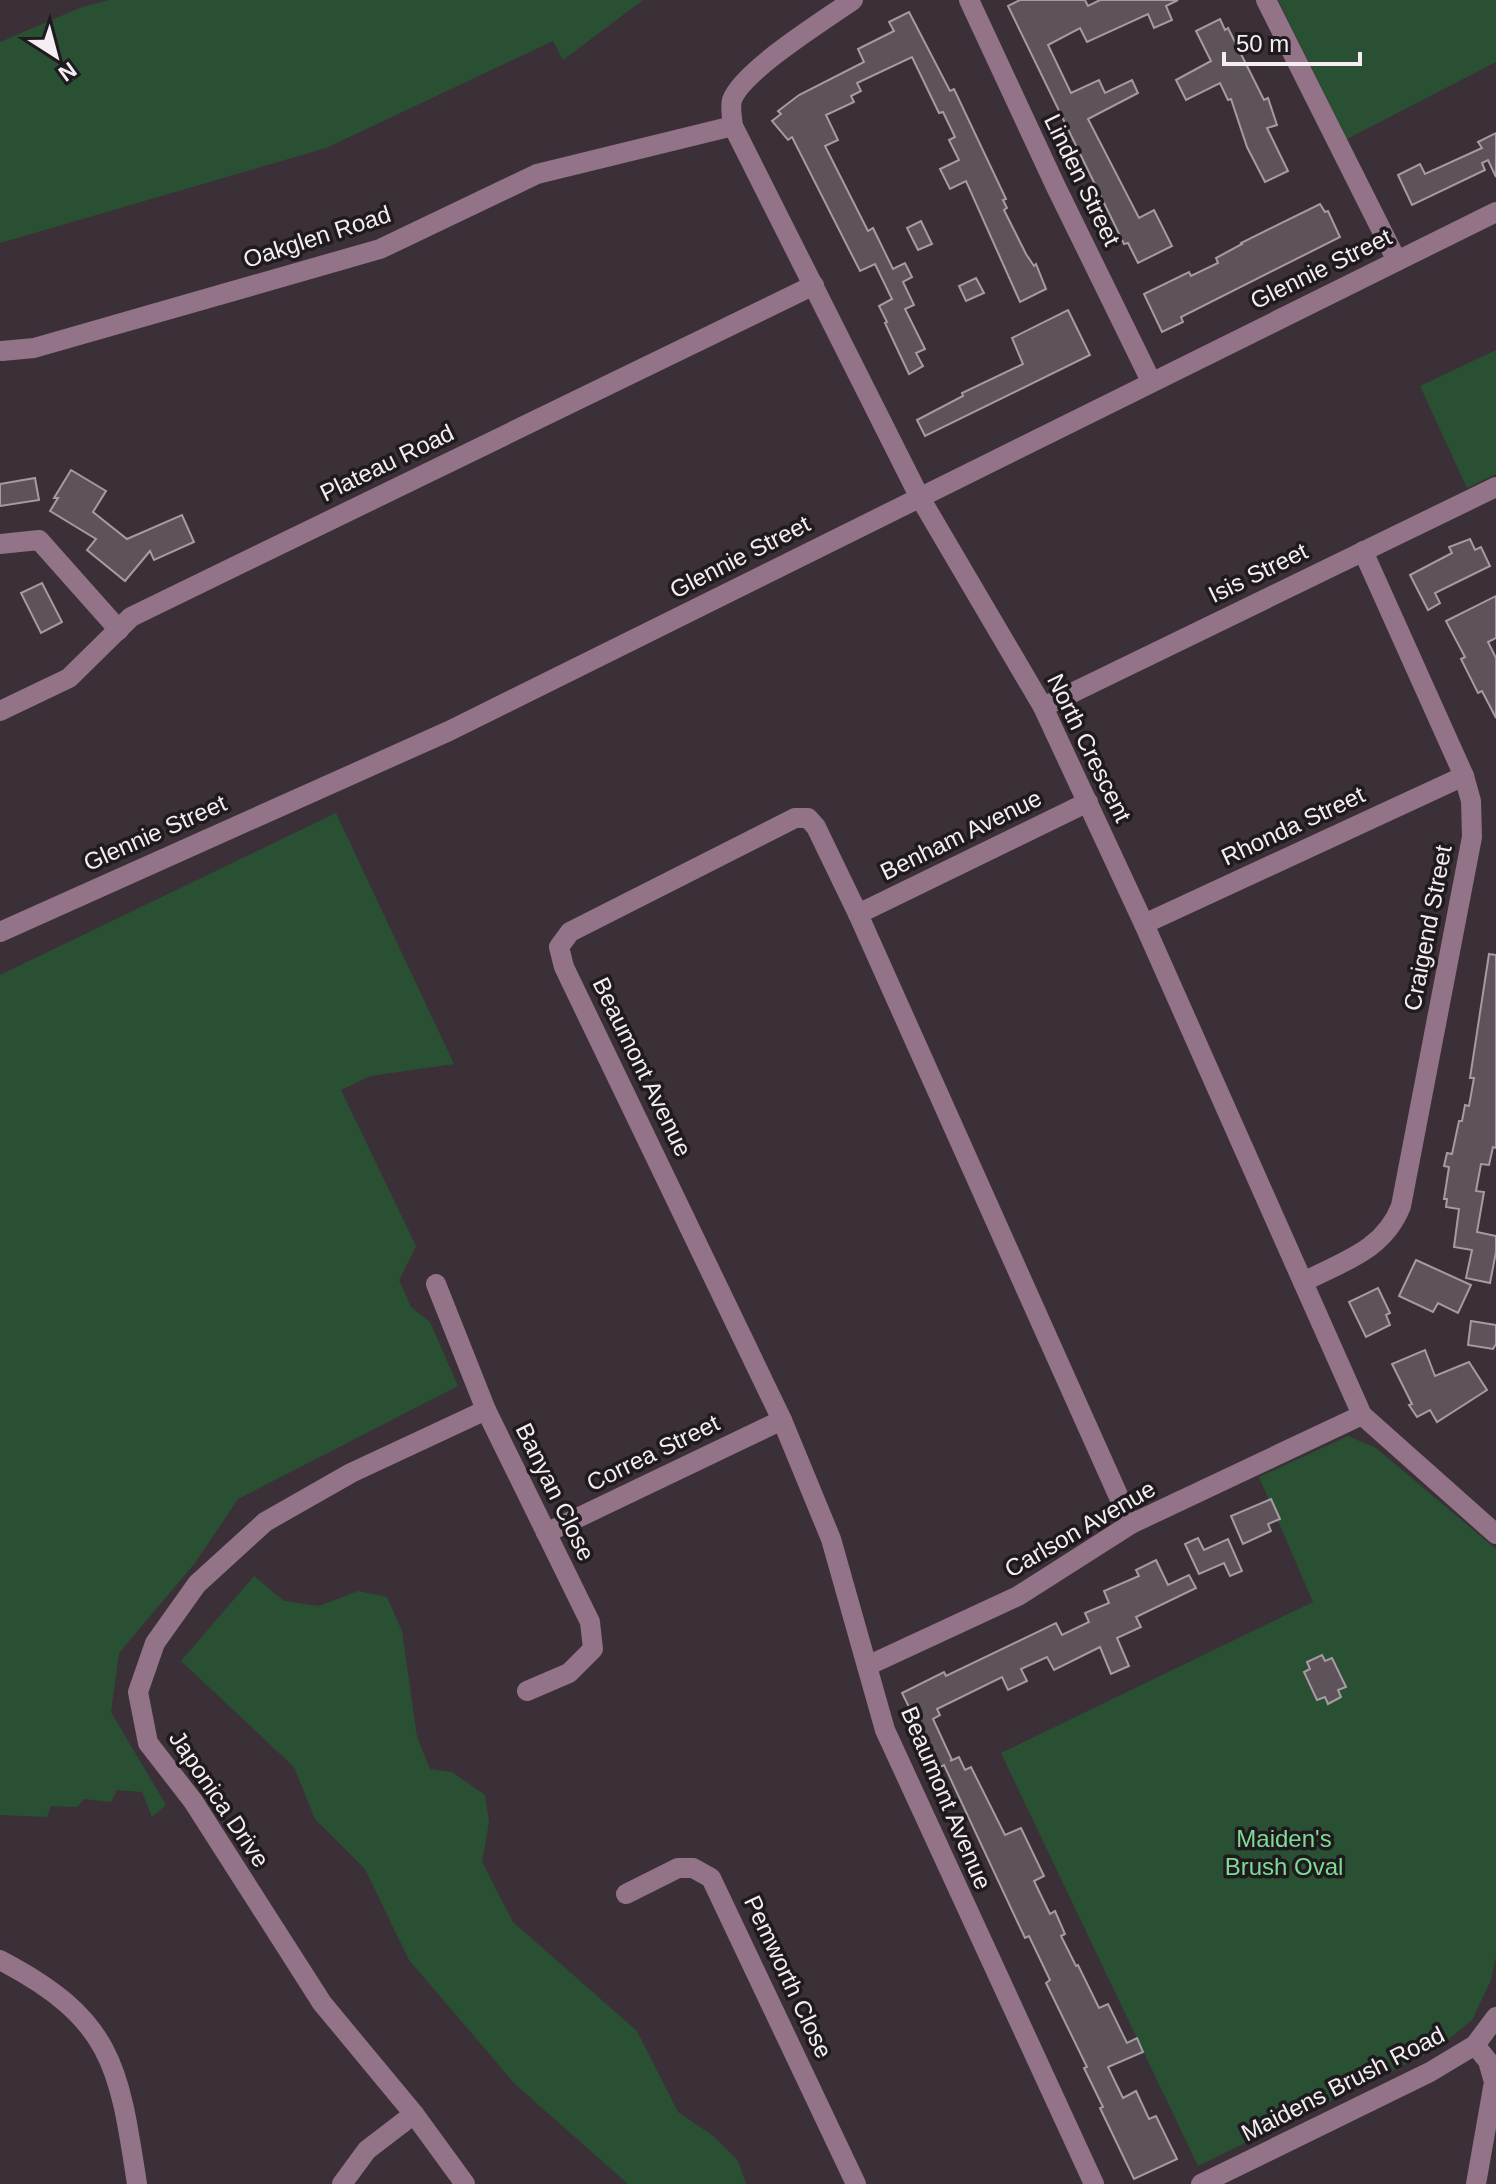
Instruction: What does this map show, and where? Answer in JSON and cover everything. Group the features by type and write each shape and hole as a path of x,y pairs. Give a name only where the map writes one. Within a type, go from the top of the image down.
{"street":[{"path":"733,126 732,101 746,79 853,0"},
{"name":"Linden Street","path":"969,0 1151,381"},
{"path":"1266,0 1397,261"},
{"name":"North Crescent","path":"733,126 919,496 1043,707 1144,924 1362,1415 1496,1534"},
{"name":"Oakglen Road","path":"2,351 34,348 380,249 537,174 733,126"},
{"name":"Glennie Street","path":"0,932 449,731 1496,212"},
{"name":"Plateau Road","path":"0,711 69,678 131,617 814,285"},
{"name":"Isis Street","path":"1043,707 1496,487"},
{"path":"0,544 39,540 119,630"},
{"name":"Craigend Street","path":"1303,1282 1375,1245 1393,1226 1401,1206 1472,837 1471,801 1464,776 1363,551"},
{"name":"Rhonda Street","path":"1144,924 1464,776"},
{"name":"Benham Avenue","path":"858,914 1088,802"},
{"name":"Beaumont Avenue","path":"1094,2184 885,1730 831,1539 782,1420 564,967 559,947 570,932 795,818 808,818 816,827 858,914 1131,1524"},
{"name":"Banyan Close","path":"436,1284 486,1410 590,1622 593,1649 569,1673 527,1691"},
{"name":"Japonica Drive","path":"465,2184 414,2114 322,2003 193,1801 148,1743 138,1692 155,1643 197,1584 265,1522 351,1473 486,1410"},
{"name":"Carlson Avenue","path":"867,1666 1018,1596 1131,1524 1362,1415"},
{"name":"Correa Street","path":"546,1533 782,1420"},
{"name":"Pemworth Close","path":"626,1894 678,1868 693,1868 711,1878 856,2184"},
{"path":"0,1960 37,1980 83,2016 104,2047 121,2088 137,2184"},
{"name":"Maidens Brush Road","path":"1201,2184 1430,2072 1475,2045 1496,2017"},
{"path":"1475,2045 1488,2061 1494,2082 1476,2184"},
{"path":"342,2184 367,2150 414,2114"}],"green space":[{"path":"109,0 643,0 563,60 553,41 326,148 0,243 0,42 82,7"},
{"path":"1278,0 1496,0 1496,62 1347,139"},
{"path":"1496,350 1496,474 1467,488 1420,386"},
{"path":"336,813 454,1064 370,1076 341,1090 416,1246 399,1280 411,1307 430,1322 458,1386 238,1499 195,1563 119,1653 111,1712 166,1805 152,1817 142,1792 117,1790 111,1802 84,1799 77,1807 51,1806 47,1817 0,1815 0,975"},
{"name":"Maiden's Brush Oval","path":"1348,1436 1376,1448 1496,1549 1496,1957 1491,1980 1472,2020 1437,2049 1198,2166 1001,1753 1313,1602 1259,1477"},
{"path":"254,1576 284,1601 319,1606 358,1591 387,1597 402,1631 417,1737 430,1769 452,1772 485,1795 489,1822 482,1862 513,1922 637,2031 678,2112 712,2135 738,2161 746,2184 628,2184 515,2084 409,1960 365,1869 315,1819 294,1767 181,1661"}],"building":[{"path":"1020,0 1085,0 1088,6 1100,0 1178,0 1166,6 1172,20 1154,28 1148,14 1087,42 1080,28 1048,45 1071,93 1099,80 1105,93 1132,80 1138,93 1088,119 1139,218 1154,210 1172,246 1138,263 1128,243 1124,244 1008,6"},
{"path":"909,12 950,91 954,89 1006,199 1003,200 1007,208 1004,210 1026,254 1034,266 1036,264 1046,289 1020,302 966,181 950,189 940,169 959,160 949,140 955,137 943,112 939,113 912,57 857,83 861,91 851,96 854,102 826,115 838,140 825,146 868,231 873,228 893,269 905,263 912,277 903,282 914,305 905,309 925,349 916,353 923,366 909,374 879,306 892,299 875,264 860,271 792,137 788,140 772,121 781,114 778,111 799,95 864,62 858,49 894,31 889,22"},
{"path":"1220,19 1225,30 1228,28 1264,100 1268,98 1277,125 1267,128 1288,171 1265,182 1247,147 1231,99 1228,100 1220,83 1186,100 1176,80 1211,61 1196,31"},
{"path":"1496,133 1496,177 1488,160 1482,163 1485,170 1412,205 1398,175 1420,164 1425,174 1482,148 1478,142"},
{"path":"1320,204 1325,212 1328,211 1340,237 1181,317 1183,322 1162,332 1144,294 1189,272 1191,276 1218,263 1216,258 1241,243"},
{"path":"921,221 932,244 918,250 907,228"},
{"path":"976,278 984,293 966,301 959,286"},
{"path":"1068,310 1090,355 925,436 917,420 963,396 962,393 1023,364 1012,338"},
{"path":"71,470 106,491 93,512 127,539 182,515 194,542 154,560 150,551 125,581 87,550 96,539 50,511"},
{"path":"35,478 39,500 0,506 0,484"},
{"path":"1470,539 1475,550 1481,547 1490,566 1435,593 1440,603 1428,610 1410,575 1452,553 1449,547"},
{"path":"42,583 62,622 41,633 21,593"},
{"path":"1496,596 1496,638 1488,642 1496,658 1496,718 1482,691 1478,693 1461,659 1465,657 1446,621"},
{"path":"1489,954 1496,955 1496,1148 1493,1147 1489,1165 1481,1164 1476,1191 1484,1192 1477,1232 1496,1236 1490,1283 1466,1278 1472,1250 1454,1247 1459,1209 1446,1207 1447,1199 1444,1199 1449,1167 1444,1166 1447,1153 1452,1154 1459,1121 1462,1121 1465,1105 1469,1106 1474,1078 1470,1078"},
{"path":"1416,1260 1471,1285 1458,1313 1438,1303 1433,1312 1399,1296"},
{"path":"1378,1288 1390,1313 1386,1315 1390,1325 1366,1337 1349,1302"},
{"path":"1471,1321 1496,1325 1493,1349 1468,1345"},
{"path":"1425,1350 1435,1376 1469,1362 1487,1390 1437,1422 1430,1410 1417,1417 1392,1364"},
{"path":"1271,1499 1280,1519 1268,1524 1271,1531 1243,1544 1231,1516"},
{"path":"1198,1538 1204,1550 1228,1539 1242,1571 1230,1576 1224,1563 1199,1574 1185,1544"},
{"path":"1156,1560 1168,1585 1189,1575 1196,1588 1136,1617 1141,1627 1117,1638 1129,1666 1111,1674 1100,1647 1054,1670 1047,1657 1021,1669 1027,1681 1008,1690 1002,1677 937,1709 940,1715 933,1719 950,1761 959,1757 965,1770 971,1767 1005,1835 1021,1828 1044,1876 1034,1881 1050,1914 1055,1911 1065,1934 1061,1936 1099,2008 1108,2004 1127,2043 1137,2038 1143,2052 1108,2067 1123,2098 1136,2091 1149,2119 1156,2116 1177,2159 1134,2179 1100,2108 1103,2107 1084,2068 1087,2067 1046,1983 1050,1980 1029,1936 1025,1938 944,1765 934,1770 926,1753 923,1754 915,1737 922,1733 902,1693 944,1672 946,1676 1056,1623 1062,1635 1089,1622 1085,1613 1109,1603 1104,1591 1139,1576 1136,1570"},
{"path":"1322,1655 1325,1661 1332,1658 1346,1687 1338,1690 1341,1697 1328,1704 1325,1697 1317,1700 1304,1672 1310,1669 1307,1662"}]}
